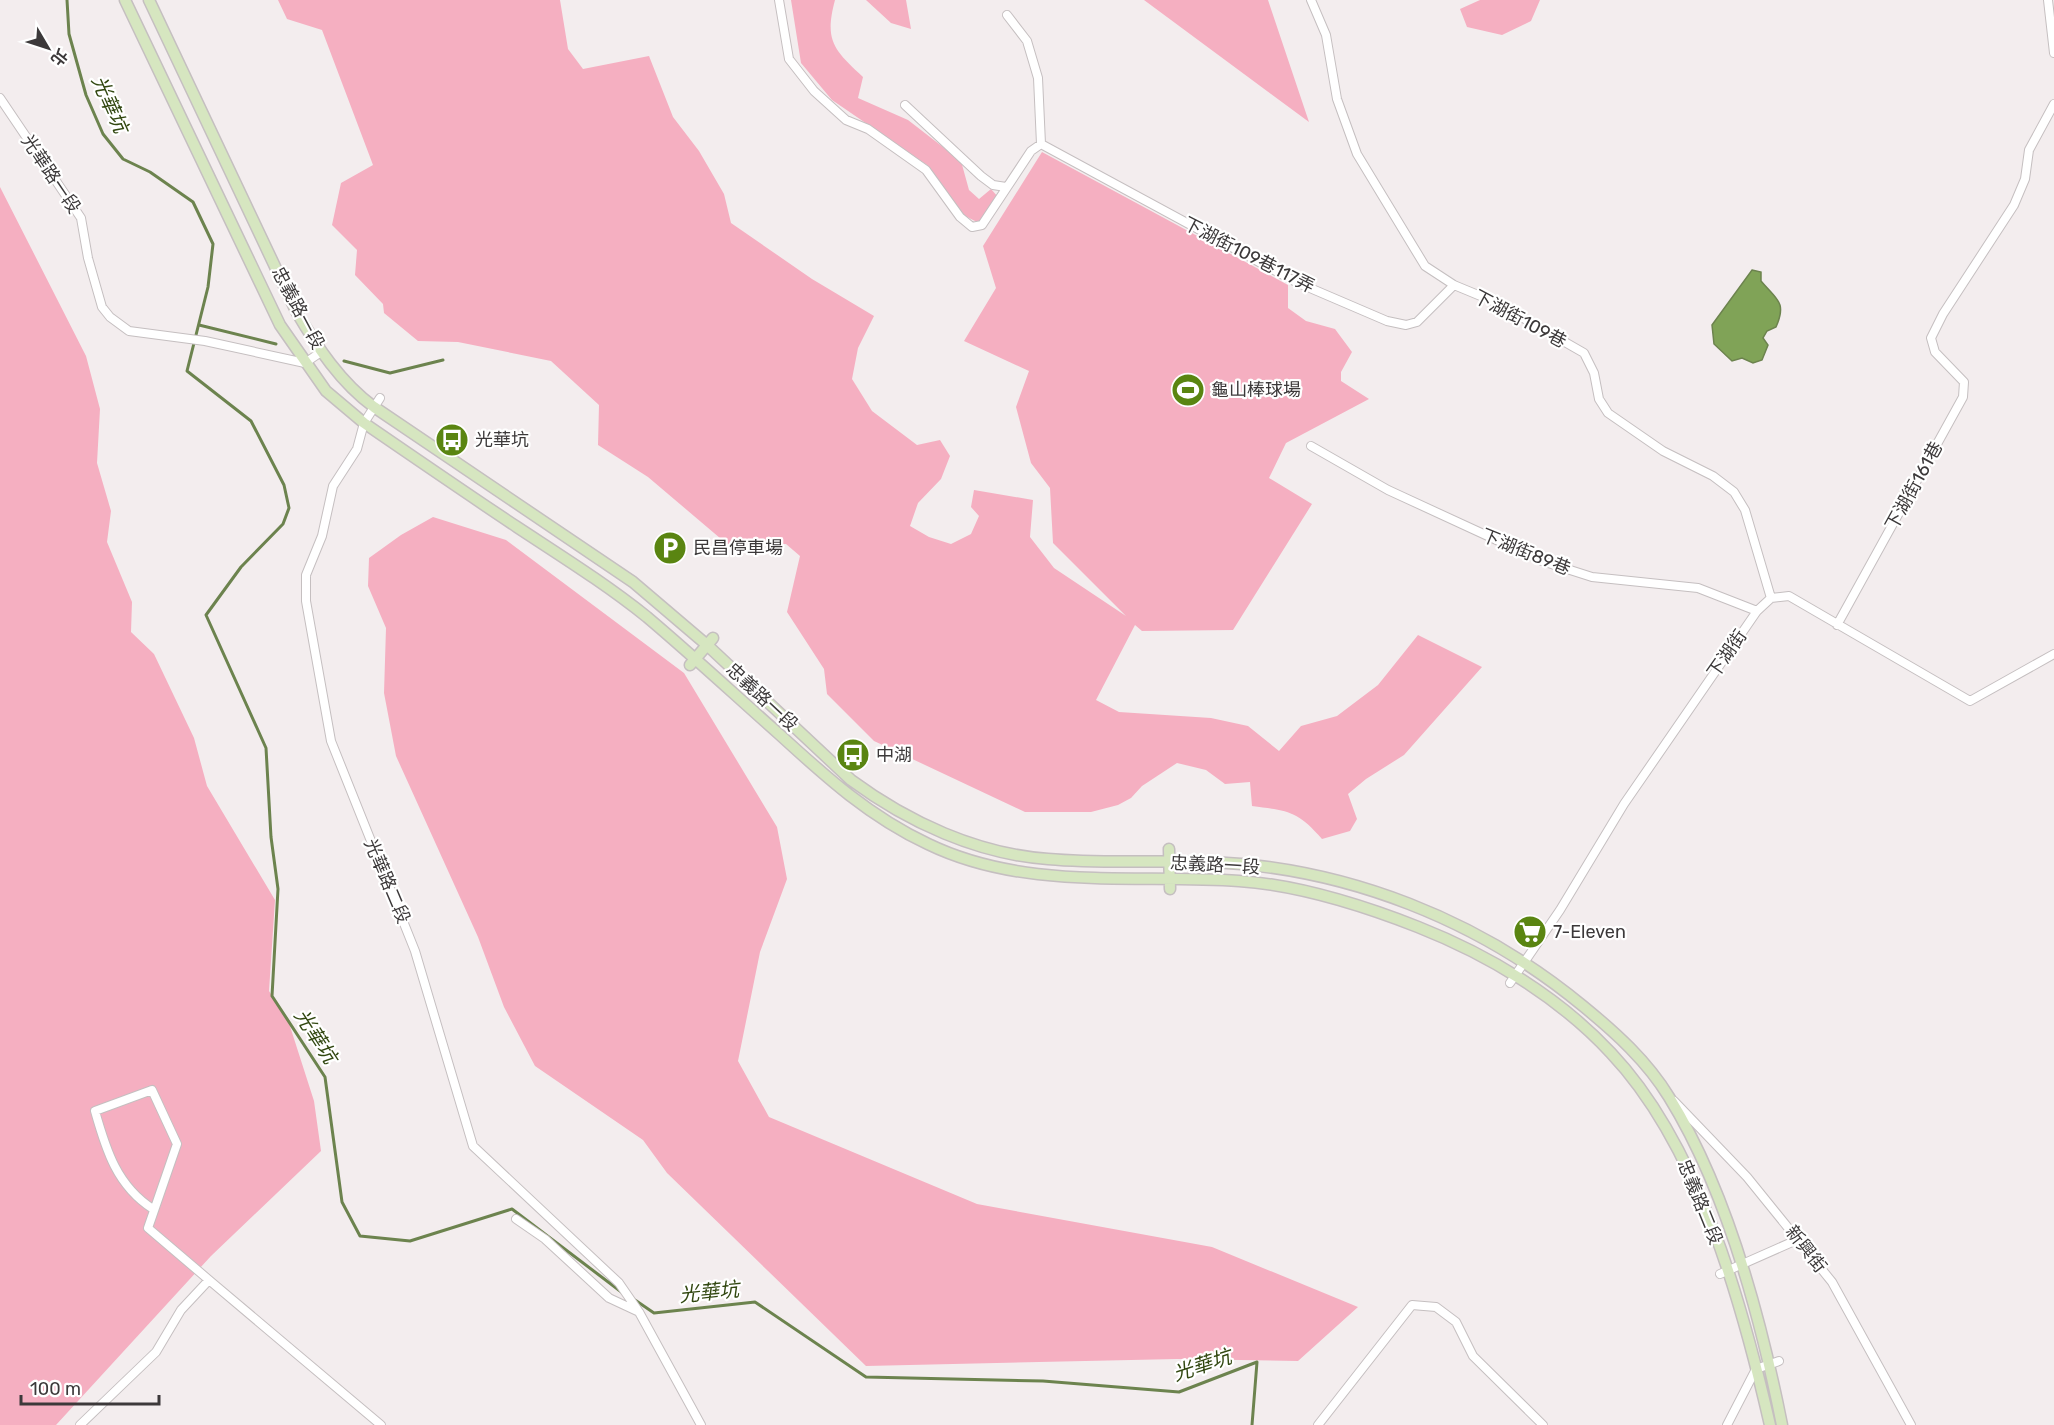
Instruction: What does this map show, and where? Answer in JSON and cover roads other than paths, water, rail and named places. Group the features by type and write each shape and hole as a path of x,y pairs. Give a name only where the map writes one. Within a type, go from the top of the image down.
{"main road":[{"name":"忠義路一段","path":"125,0 280,326 326,390 364,423 607,586 844,793 885,821 933,847 1033,875 1170,884 1244,881 1320,895 1434,934 1513,980"},
{"name":"忠義路一段","path":"149,0 296,311 321,352 348,383 589,550 710,642 851,780 870,794 942,833 989,848 1044,859 1212,862 1290,870 1368,890 1462,926 1526,962 1620,1036"},
{"path":"692,662 710,642"},
{"path":"1169,849 1170,884"},
{"name":"忠義路二段","path":"1513,980 1545,996 1609,1050 1648,1100 1687,1166 1756,1370 1770,1425"},
{"name":"忠義路二段","path":"1620,1036 1669,1096 1707,1173 1774,1363 1782,1425"}],"street":[{"path":"779,0 789,59 814,91 846,120 868,129 926,170 966,223 978,228 1030,151 1041,144 1038,78 1027,41 1007,15"},
{"name":"下湖街109巷","path":"1311,0 1326,35 1337,99 1357,154 1425,266 1454,285 1495,302 1584,353 1594,373 1599,399 1608,413 1663,451 1713,476 1734,492 1745,510 1771,598"},
{"path":"2048,0 2054,53"},
{"name":"光華路一段","path":"0,98 81,218 88,258 102,308 129,331 205,341 305,363"},
{"name":"下湖街161巷","path":"1837,625 1963,397 1964,382 1935,352 1931,338 1943,314 2013,205 2025,179 2029,150 2054,104"},
{"path":"905,105 981,176 993,185 1006,187"},
{"name":"下湖街109巷117弄","path":"1041,144 1296,282 1387,321 1406,325 1417,322 1454,285"},
{"path":"305,363 321,352"},
{"name":"光華路二段","path":"377,403 364,423 357,449 333,486 322,536 306,575 306,601 331,741 415,951 473,1146 619,1283 639,1312 701,1425"},
{"name":"下湖街89巷","path":"1311,446 1388,490 1542,561 1592,577 1698,588 1757,611"},
{"path":"1771,598 1789,596 1970,701 2054,654"},
{"name":"下湖街","path":"1513,980 1624,804 1757,611 1771,598"},
{"path":"153,1209 124,1185 107,1150 95,1111 152,1090 177,1144 148,1228 381,1425"},
{"name":"新興街","path":"1669,1096 1723,1150 1799,1239 1832,1282 1911,1425"},
{"path":"516,1219 545,1239 609,1298 639,1312"},
{"path":"1723,1273 1799,1239"},
{"path":"80,1425 156,1352 181,1310 209,1280"},
{"path":"1318,1425 1412,1305 1436,1307 1456,1322 1473,1356 1543,1425"},
{"path":"1727,1425 1756,1370 1774,1363"}],"waterway":[{"name":"光華坑","path":"67,0 69,34 86,95 103,134 123,159 150,172 193,202 213,244 208,287 187,371 251,421 284,485 289,508 283,524 241,567 206,615 266,748 271,837 278,889 272,996 325,1077 342,1202 360,1236 410,1241 512,1209 624,1294"},
{"path":"199,325 276,344"},
{"path":"344,361 390,373 443,360"},
{"name":"光華坑","path":"635,1300 654,1313 755,1302 866,1377 1043,1381 1179,1392 1257,1362 1252,1425"}],"place":[{"name":"龜山棒球場","path":"1188,390"},
{"name":"光華坑","path":"452,440"},
{"name":"民昌停車場","path":"670,548"},
{"name":"中湖","path":"853,755"},
{"name":"7-Eleven","path":"1530,932"}]}
